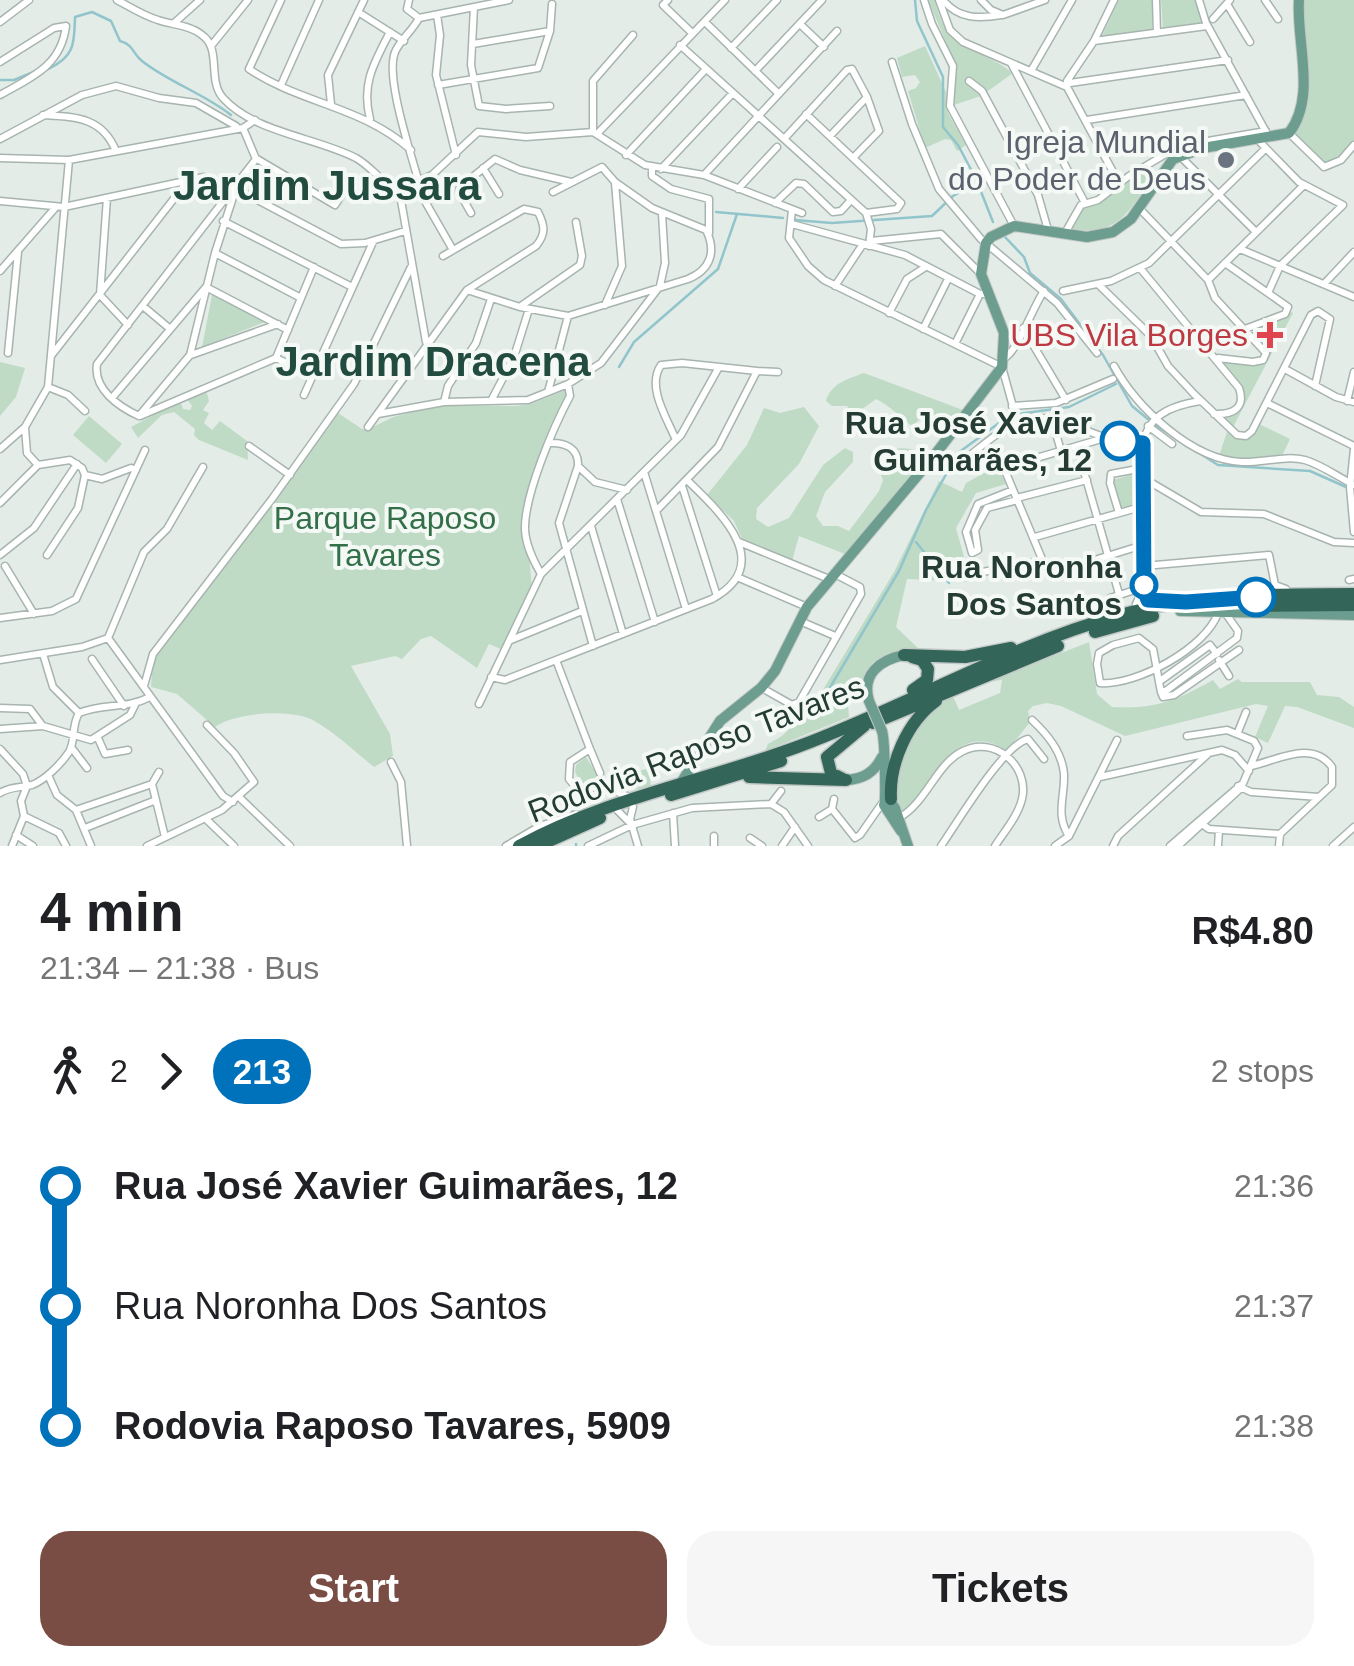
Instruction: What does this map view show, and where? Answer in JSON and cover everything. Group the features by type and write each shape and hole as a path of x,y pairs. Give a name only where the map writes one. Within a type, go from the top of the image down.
{"highway":[{"name":"Rodovia Raposo Tavares","path":"538,846 611,810 798,747 980,668 1122,614 1287,594 1349,591"},
{"name":"Rodovia Raposo Tavares","path":"633,802 864,726 1100,630 1183,607 1233,606 1349,591"},
{"path":"980,668 1009,649 1069,623 1136,604 1146,593 1183,607"},
{"path":"904,655 965,657 1009,649"},
{"path":"886,708 927,680 926,664 904,655"},
{"path":"890,808 892,771 919,715 968,683"},
{"path":"846,780 830,773 826,757 864,726"},
{"path":"725,774 846,780"},
{"name":"Rodovia Raposo Tavares","path":"519,846 588,814 611,810"}],"main road":[{"path":"680,784 692,771 720,721 761,688 775,671 807,607 949,438 1002,363 1004,333 984,294 981,274 986,243 995,233 1014,226 1095,236 1112,232 1139,208 1174,155 1290,133 1299,118 1303,96 1299,0"},
{"path":"1183,607 1221,613 1354,616"},
{"path":"904,655 885,661 872,671 866,690 882,731 882,774 890,808 908,846"},
{"path":"701,750 703,766 725,774"},
{"path":"846,780 871,773 884,752"}],"street":[{"path":"0,22 17,4 29,0"},
{"path":"116,0 196,31 211,46 218,90 232,105 255,120 354,158 399,189 419,182 456,156 478,132 526,137 595,133 652,167 704,175 802,213"},
{"path":"173,24 200,0"},
{"path":"211,46 248,0"},
{"path":"281,0 250,68 281,85 370,120 411,150"},
{"path":"281,85 320,0"},
{"path":"330,104 330,71 364,0"},
{"path":"409,0 407,9 419,18"},
{"path":"454,0 444,13 436,60 438,85 456,156"},
{"path":"444,13 466,0"},
{"path":"419,182 394,74 395,51 419,18 509,0"},
{"path":"595,133 725,0"},
{"path":"731,48 777,0"},
{"path":"756,71 822,0"},
{"path":"924,0 953,66 950,106 1014,226"},
{"path":"941,0 964,16 1002,15 1045,0"},
{"path":"941,0 947,22 970,47 1068,84 1228,60"},
{"path":"981,0 1002,15"},
{"path":"1032,71 1072,0"},
{"path":"1068,84 1114,0"},
{"path":"1156,0 1156,33"},
{"path":"1199,0 1263,139 1304,185 1343,205 1280,266 1268,294"},
{"path":"1265,0 1278,19"},
{"path":"663,2 691,32"},
{"path":"1094,42 1211,23 1228,2 1250,42"},
{"path":"438,85 537,68 550,30 552,4"},
{"path":"474,7 474,78 482,108 550,106"},
{"path":"358,12 404,41"},
{"path":"705,22 780,94"},
{"path":"800,24 824,46"},
{"path":"0,62 58,26 66,29 49,66 0,95"},
{"path":"472,44 550,30"},
{"path":"370,120 366,82 390,32"},
{"path":"704,175 835,33"},
{"path":"595,133 592,81 633,35"},
{"path":"680,45 867,218 868,244 835,286"},
{"path":"892,62 931,172 948,201 986,243 1064,310 1097,353"},
{"path":"1011,64 1085,203"},
{"path":"626,154 706,69"},
{"path":"784,139 847,70 854,70 879,130 853,158"},
{"path":"970,81 982,90 1038,194 1048,231"},
{"path":"1068,84 1119,183"},
{"path":"0,139 40,114 82,95 116,86 196,103 240,128 256,159 335,204 350,182"},
{"path":"661,169 732,94"},
{"path":"1087,120 1246,95"},
{"path":"830,136 867,96"},
{"path":"40,114 94,122 116,151"},
{"path":"806,114 901,206 867,218"},
{"path":"0,158 69,160 240,128 255,120"},
{"path":"1290,133 1324,168 1341,160 1354,145"},
{"path":"1063,292 1099,285 1140,268 1174,242 1220,196 1263,139"},
{"path":"738,189 776,147"},
{"path":"1065,234 1078,208 1098,200 1147,164 1174,155 1256,232"},
{"path":"139,416 100,385 96,369 256,159"},
{"path":"471,213 459,190 498,159 520,170 570,182"},
{"path":"0,449 25,427 48,387 61,207 69,160"},
{"path":"1147,164 1160,174"},
{"path":"554,192 602,166 615,182 662,214 697,225 709,234"},
{"path":"467,290 524,308 568,316 688,279 705,268 712,254 709,198 670,190 652,176 652,167"},
{"path":"482,168 499,194"},
{"path":"2,203 61,207 210,178 341,244 374,241 405,231"},
{"path":"51,356 188,180"},
{"path":"605,305 622,266 615,182"},
{"path":"775,203 796,183 804,184 833,212 841,211 851,200"},
{"path":"1208,280 1304,185"},
{"path":"139,416 190,355 234,188"},
{"path":"399,189 426,344"},
{"path":"107,198 100,295 128,326"},
{"path":"426,203 453,250"},
{"path":"0,271 61,207"},
{"path":"1139,208 1208,280 1215,298 1266,353 1263,360 1253,362 1218,358"},
{"path":"368,427 467,290 536,246 544,226 538,212 524,209 443,256"},
{"path":"792,210 790,238 814,272 924,330 1002,363"},
{"path":"213,213 220,212 224,220 352,287"},
{"path":"378,414 444,402 517,402 568,384 602,363 660,286 665,264 662,214"},
{"path":"491,401 514,357 524,308 580,265 576,222"},
{"path":"792,224 905,255 984,294 955,344"},
{"path":"868,244 941,234 981,274"},
{"path":"304,395 374,241"},
{"path":"1240,249 1354,298"},
{"path":"8,353 18,252"},
{"path":"1323,284 1354,252"},
{"path":"214,253 301,298"},
{"path":"1225,263 1288,307 1288,311 1246,330"},
{"path":"139,416 276,358 314,267"},
{"path":"144,686 153,654 290,475 360,374 410,267"},
{"path":"890,313 907,279 925,267"},
{"path":"1140,268 1239,388 1241,402 1228,414 1213,414"},
{"path":"924,330 948,279"},
{"path":"1099,285 1150,336 1168,366 1238,435 1249,434 1311,315 1318,311 1326,314 1329,323 1315,386"},
{"path":"206,287 288,330"},
{"path":"112,398 206,287"},
{"path":"1002,363 1014,353 1044,291"},
{"path":"633,295 648,302"},
{"path":"444,402 448,386 476,344 491,299"},
{"path":"144,307 169,328"},
{"path":"548,392 568,316"},
{"path":"190,355 278,324"},
{"path":"1023,328 1066,400"},
{"path":"276,358 313,376"},
{"path":"676,441 656,390 657,369 669,363 778,372"},
{"path":"1002,363 1015,415"},
{"path":"1114,366 1151,422 1172,444"},
{"path":"479,704 540,574 676,441 719,368"},
{"path":"1285,369 1351,402 1354,372"},
{"path":"656,512 718,447 757,371"},
{"path":"960,463 1015,415 1066,400 1113,379"},
{"path":"540,574 528,546 525,522 556,422 570,396 568,384"},
{"path":"48,387 68,395 86,411"},
{"path":"1110,598 1146,593 1143,443 1151,422 1174,407 1201,401"},
{"path":"1266,403 1354,448 1354,532"},
{"path":"1015,415 1052,420 1133,444 1143,443"},
{"path":"1052,420 1060,451"},
{"path":"1151,422 1214,458 1241,462 1303,460 1351,486"},
{"path":"25,427 27,453 38,466"},
{"path":"1108,438 1009,466 1006,473 1047,572 1143,545"},
{"path":"549,443 563,444 577,455 578,466 558,523 593,646"},
{"path":"249,446 290,475"},
{"path":"1077,447 1119,594"},
{"path":"0,618 63,607 81,593 145,450"},
{"path":"0,503 38,466 62,460 77,464 85,475 102,479 136,470"},
{"path":"0,552 34,528 77,464"},
{"path":"578,466 596,482 627,490"},
{"path":"108,638 144,552 167,529 203,467"},
{"path":"1118,513 1111,474 1143,468"},
{"path":"644,472 686,610"},
{"path":"48,555 78,508 85,475"},
{"path":"1144,478 1201,512 1225,509 1264,514 1334,542 1354,543"},
{"path":"1016,496 988,508 975,530 978,550 972,553 966,532 978,504 1087,480"},
{"path":"491,677 502,680 718,596 737,576 739,542 726,519 685,484"},
{"path":"685,484 718,596"},
{"path":"618,499 655,622"},
{"path":"1035,537 1144,506"},
{"path":"591,526 623,634"},
{"path":"739,542 862,591 797,704 761,688"},
{"path":"1144,566 1269,555 1276,587 1349,591"},
{"path":"977,573 1042,561"},
{"path":"5,566 34,614"},
{"path":"737,576 807,607"},
{"path":"510,640 582,611"},
{"path":"1218,658 1239,635 1221,613 1204,635 1157,670 1104,684 1098,680 1097,657 1106,648 1139,638 1153,648 1157,670 1159,682 1161,692 1239,650"},
{"path":"799,620 835,636"},
{"path":"0,660 108,638"},
{"path":"108,638 223,796 236,799 290,846"},
{"path":"1159,682 1210,645 1229,676"},
{"path":"42,654 53,687 79,713"},
{"path":"92,660 124,706"},
{"path":"556,660 600,773"},
{"path":"2,788 27,786 48,775 71,747 72,728 79,713 98,707 135,705 150,697"},
{"path":"0,730 43,726 86,740 98,738 130,715 135,705"},
{"path":"0,708 30,709 43,726"},
{"path":"1238,732 1246,712"},
{"path":"1032,720 1052,742 1062,762 1060,816 1069,836"},
{"path":"147,846 222,810 254,782 234,753 207,725"},
{"path":"1170,846 1240,786 1258,748 1238,732 1216,730 1187,736"},
{"path":"98,738 107,754 128,750"},
{"path":"941,846 1006,755 1025,738 1044,759"},
{"path":"1055,846 1069,836 1116,740"},
{"path":"71,747 87,768"},
{"path":"832,809 852,837 860,835 872,818 890,808 919,803 960,752 987,747 1006,755 1019,771 1023,793 994,846"},
{"path":"590,748 570,762 567,773 578,790 602,786 633,802 632,825 638,846"},
{"path":"0,749 22,774 27,786 21,800 24,816 12,846"},
{"path":"1100,777 1230,751 1250,768"},
{"path":"1114,846 1118,836 1209,753"},
{"path":"1250,768 1284,754 1324,758 1332,768 1332,785 1280,834 1279,846"},
{"path":"391,762 401,782 407,846"},
{"path":"76,810 152,784 160,772"},
{"path":"48,775 57,795 76,810 90,846"},
{"path":"152,784 166,838"},
{"path":"602,786 610,796 611,810 632,825"},
{"path":"1240,786 1251,792 1320,798"},
{"path":"772,804 781,791"},
{"path":"819,818 832,809 834,799"},
{"path":"85,828 156,800"},
{"path":"589,846 632,825 673,813 703,807 772,804 784,812 808,846"},
{"path":"221,833 222,810"},
{"path":"673,813 676,846"},
{"path":"506,846 561,817 588,814"},
{"path":"24,816 59,834 66,846"},
{"path":"206,819 234,846"},
{"path":"1197,825 1280,834"},
{"path":"1178,846 1197,825"},
{"path":"1333,846 1354,826"},
{"path":"782,846 795,827"},
{"path":"1218,846 1220,830"},
{"path":"16,835 33,846"},
{"path":"714,836 714,846"},
{"path":"750,838 762,846"}],"green space":[{"path":"928,0 935,0 940,17 955,39 1013,73 981,96 954,105 955,63"},
{"path":"1119,0 1153,0 1152,30 1102,36"},
{"path":"1161,0 1195,0 1203,23 1163,29"},
{"path":"1302,0 1354,0 1354,140 1339,159 1325,164 1295,134 1304,108"},
{"path":"925,46 946,92 948,113 966,145 957,151 951,140 945,139 925,148 908,91 920,82 915,75 902,77 897,58"},
{"path":"1147,170 1154,174 1122,218 1101,229 1071,229 1084,207 1101,201"},
{"path":"212,295 218,298 265,322 202,347"},
{"path":"1291,312 1232,429 1223,418 1239,411 1244,393 1222,361 1263,362 1269,352 1253,331"},
{"path":"0,362 25,368 16,397 0,416"},
{"path":"864,373 963,410 947,430 926,414 912,426 876,399 846,427 842,423 848,406 832,406 826,401 828,395 836,386"},
{"name":"Parque Raposo Tavares","path":"571,388 553,424 525,510 532,589 503,650 489,644 477,668 431,636 421,639 402,659 395,656 351,666 390,734 393,756 374,767 324,727 294,715 250,715 215,727 177,694 151,687 153,662 159,651 338,413 362,429 369,429 393,417 435,406 517,406"},
{"path":"206,390 209,401 203,410 209,413 204,423 212,430 220,421 247,441 248,460 199,440 195,429 174,412 162,415 138,438 131,427 180,401 183,409 190,410 187,399"},
{"path":"804,407 819,426 799,464 757,508 756,519 768,527 789,518 823,465 845,448 853,452 853,462 825,492 816,516 823,526 849,531 879,491 883,480 875,460 880,455 900,448 927,456 845,554 799,536 792,561 743,541 734,521 707,495 747,445 764,408 780,413"},
{"path":"89,416 122,444 106,463 73,435"},
{"path":"1259,424 1290,439 1282,456 1244,460 1219,456 1227,432 1246,440"},
{"path":"997,466 1006,484 976,493 956,528 971,582 907,579 896,627 919,649 876,660 864,674 859,698 848,705 849,717 765,751 815,703 894,572 939,481 962,492 966,483"},
{"path":"1141,472 1142,504 1121,511 1113,480"},
{"path":"1089,642 1097,694 1112,707 1165,702 1213,680 1220,689 1238,679 1310,682 1317,695 1339,697 1354,707 1354,728 1285,706 1268,743 1255,737 1268,706 1256,704 1125,736 1047,703 1028,711 1030,722 1007,751 989,742 973,742 959,748 901,814 891,793 905,749 926,715 953,696 959,710 1000,693 1002,680 987,682"},
{"path":"586,757 594,770 601,766 607,781 649,768 651,786 633,789 582,785 576,765"}],"waterway":[{"path":"915,0 917,21 943,77 943,127 958,145 976,179 993,222"},
{"path":"48,69 69,53 75,17 92,12 111,21 120,41 142,61 231,115"},
{"path":"0,80 14,80 36,71"},
{"path":"795,220 832,223 932,216 953,196 978,187"},
{"path":"716,212 783,218"},
{"path":"619,367 634,342 718,269 737,214"},
{"path":"1005,237 1024,257 1030,273 1061,299 1103,355 1132,406 1149,420"},
{"path":"825,696 899,571 926,510 958,453 1010,415 1069,407 1116,384"},
{"path":"1155,425 1218,465 1310,471 1346,487"},
{"path":"916,542 949,583"}],"bus line":[{"name":"213","path":"1120,441 1143,443 1144,590 1148,600 1186,602 1256,597"}],"place":[{"name":"Igreja Mundial do Poder de Deus","path":"1226,160"},
{"name":"UBS Vila Borges","path":"1270,335"},
{"name":"Rua José Xavier Guimarães, 12","path":"1120,441"},
{"name":"Rua Noronha Dos Santos","path":"1144,585"}],"district":[{"name":"Jardim Jussara","path":"327,185"},
{"name":"Jardim Dracena","path":"433,361"}]}
